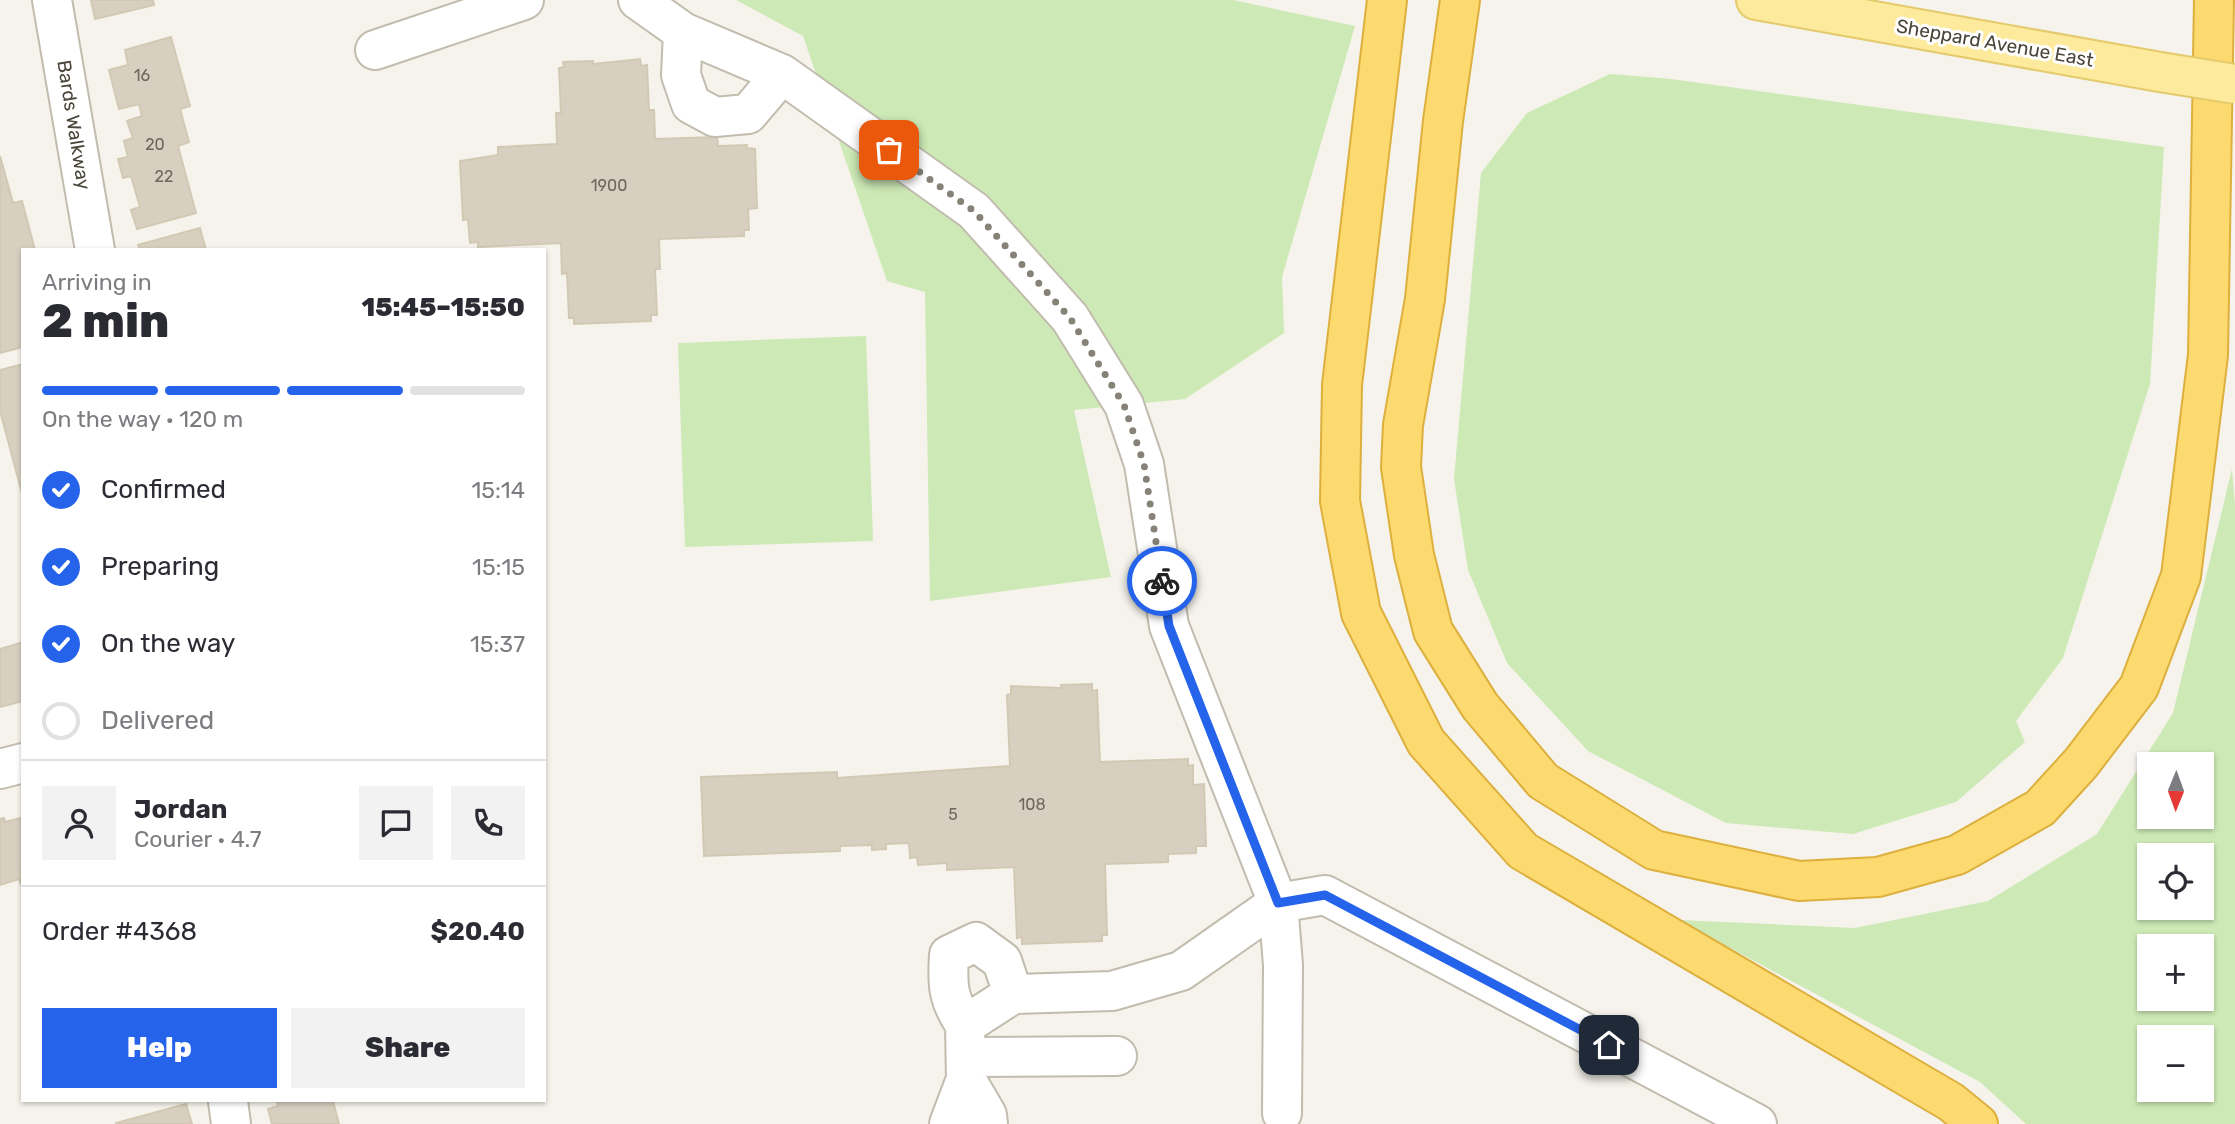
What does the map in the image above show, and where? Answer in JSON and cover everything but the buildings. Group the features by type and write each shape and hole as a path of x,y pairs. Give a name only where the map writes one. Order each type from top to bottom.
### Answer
{"highway":[{"path":"1387,0 1342,385 1340,501 1361,613 1426,741 1523,851 1951,1102 1978,1124"},
{"path":"1460,0 1443,121 1425,299 1403,425 1401,467 1414,555 1433,631 1480,706 1543,782 1654,850 1799,881 1878,877 1957,855 2040,808 2139,687 2181,576 2208,355 2214,0"},
{"path":"2228,0 2235,67"}],"main road":[{"name":"Sheppard Avenue East","path":"1756,0 2235,84"}],"street":[{"name":"Bards Walkway","path":"52,0 95,248"},
{"path":"375,50 524,0"},
{"path":"638,0 683,32 782,74 974,211 1070,318 1124,405 1144,464 1169,626 1278,903 1283,965 1282,1113"},
{"path":"683,32 681,75 691,104 715,117 748,114 782,74"},
{"path":"0,769 21,764"},
{"path":"1013,994 1112,991 1181,971 1278,903 1325,895 1757,1124"},
{"path":"988,1124 952,1005 949,954 976,942 1002,961 1013,994"},
{"path":"949,1124 966,1054 1013,994"},
{"path":"966,1054 1116,1056"},
{"path":"228,1102 231,1124"}],"green space":[{"path":"736,0 1233,0 1355,26 1282,277 1284,333 1185,399 1074,410 1111,577 930,601 925,292 887,281 803,36"},
{"path":"1610,74 1671,79 2164,147 2150,384 2063,658 2016,721 2025,742 1956,802 1853,834 1726,823 1588,751 1507,663 1468,570 1454,479 1481,173 1527,113"},
{"path":"866,336 873,541 685,547 678,343"},
{"path":"2232,469 2235,505 2235,1124 2026,1124 1980,1082 1678,920 1855,928 1988,901 2097,834 2137,770 2137,830 2214,830 2214,752 2149,752 2173,713"}],"way so far":[{"path":"889,150 974,211 1070,318 1124,405 1144,464 1162,581"}],"route":[{"path":"1162,581 1169,626 1278,903 1325,895 1609,1045"}]}
